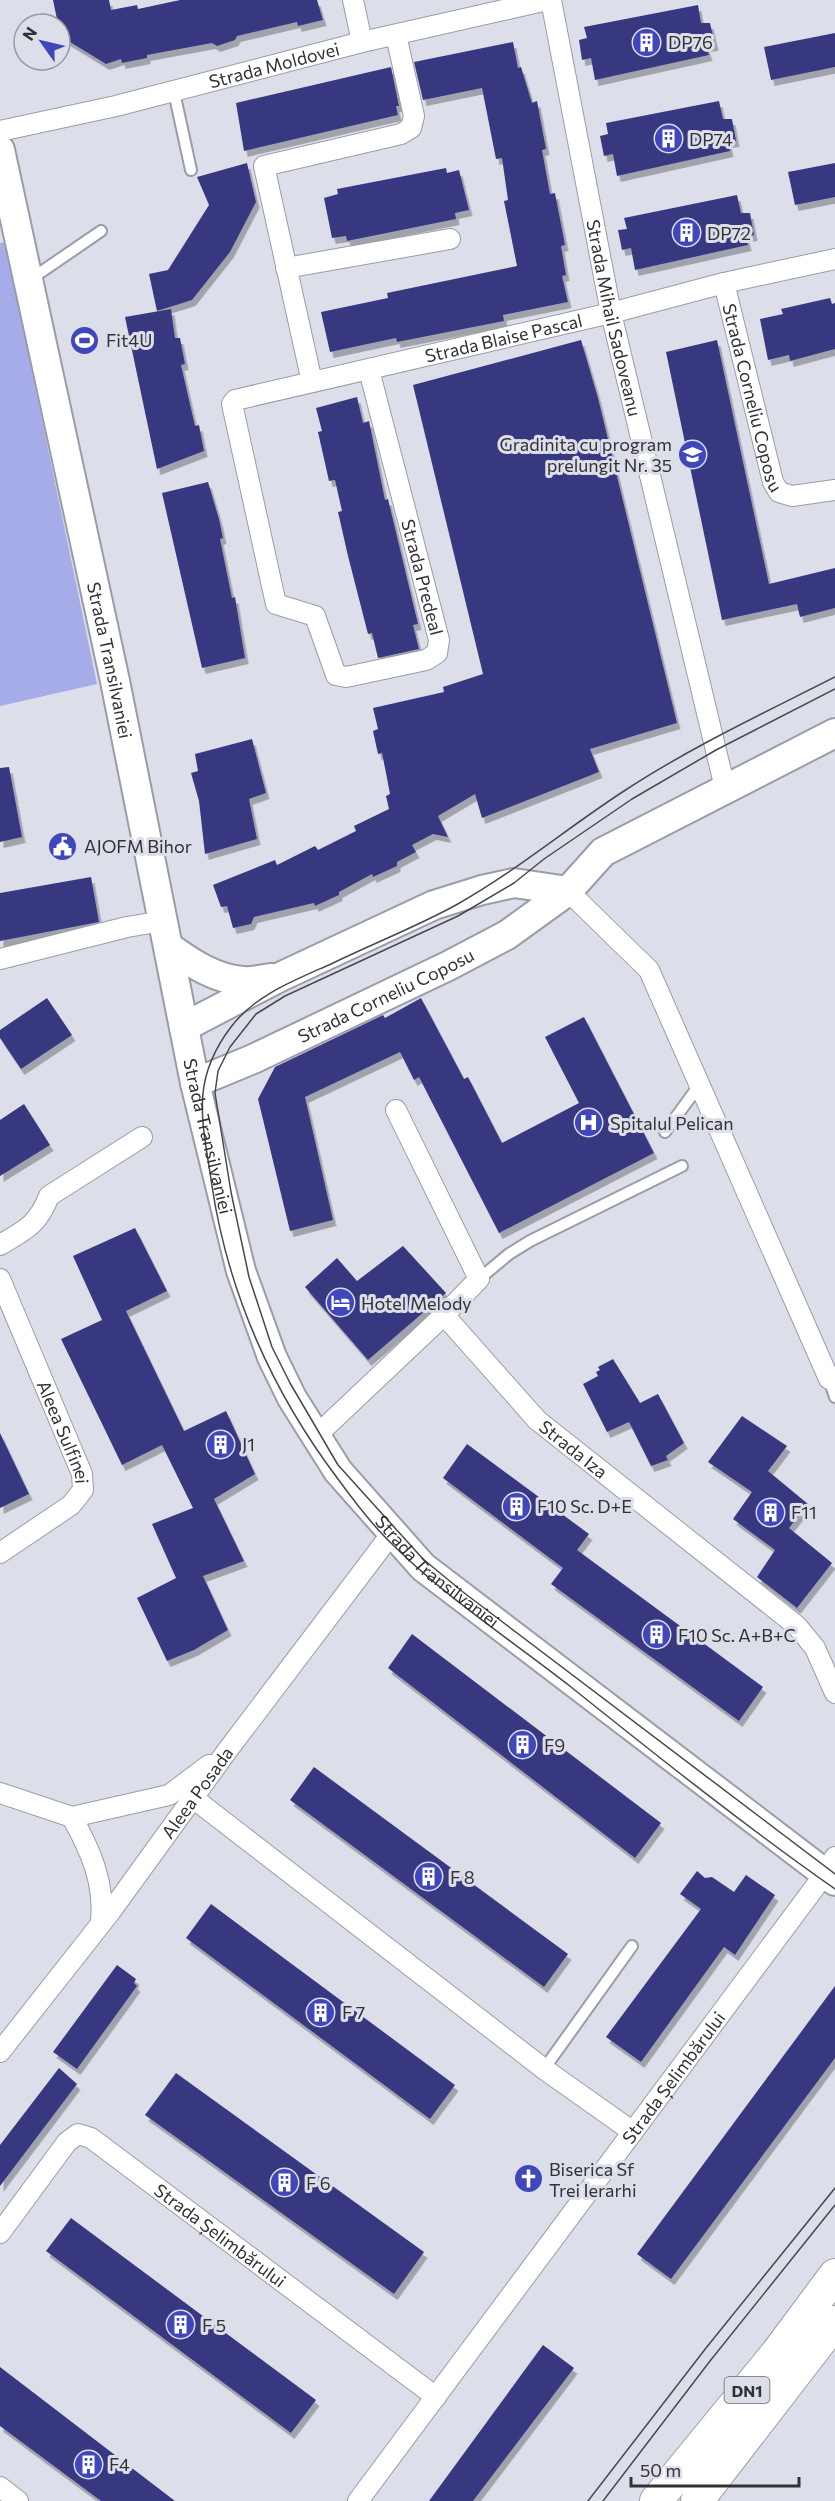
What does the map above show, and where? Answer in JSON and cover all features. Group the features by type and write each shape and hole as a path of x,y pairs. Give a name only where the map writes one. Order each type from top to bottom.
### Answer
{"main road":[{"name":"Strada Transilvaniei","path":"0,150 8,225 28,281 115,681 195,1083 241,1271 272,1357 292,1398 338,1471 423,1567 461,1598 832,1870"},
{"name":"Strada Corneliu Coposu","path":"195,1083 239,1066 448,966 507,935 568,891 603,852 835,733"},
{"path":"184,1027 280,977 417,912 454,898 514,883 568,891"},
{"path":"166,934 197,967 223,977 245,982 280,977"},
{"name":"DN1","path":"656,2501 777,2354 835,2275"},
{"name":"DN1","path":"697,2501 835,2322"},
{"name":"DN1","path":"783,2390 835,2338"}],"street":[{"path":"353,0 362,42"},
{"name":"Strada Moldovei","path":"0,131 174,92 362,42 549,0"},
{"name":"Strada Mihail Sadoveanu","path":"549,0 611,313 725,788"},
{"path":"312,382 264,166 402,134 411,128 414,116 396,35"},
{"path":"286,268 450,239"},
{"name":"Strada Blaise Pascal","path":"240,399 611,313 724,283 835,258"},
{"name":"Strada Corneliu Coposu","path":"724,283 773,482 778,492 792,496 835,490"},
{"name":"Strada Predeal","path":"240,399 232,404 276,604 315,616 336,675 346,677 426,660 437,653 439,640 369,370"},
{"path":"568,891 649,970 832,1388"},
{"path":"0,959 128,927 166,934"},
{"path":"316,1436 479,1279 396,1110"},
{"path":"0,1245 34,1225 44,1210 49,1196 142,1137"},
{"name":"Aleea Sulfinei","path":"0,1279 82,1474 83,1490 71,1505 0,1552"},
{"name":"Strada Iza","path":"444,1315 537,1420 797,1626 815,1648 835,1694"},
{"name":"Aleea Posada","path":"0,2052 111,1911 227,1751 392,1533"},
{"path":"0,1793 72,1817 169,1795 227,1751"},
{"path":"193,1798 544,2068 633,2132"},
{"path":"72,1817 91,1852 103,1905 101,1921"},
{"name":"Strada Șelimbărului","path":"358,2501 832,1870"},
{"name":"Strada Șelimbărului","path":"0,2233 67,2142 78,2134 91,2138 436,2397"},
{"path":"0,2487 18,2501"}],"lane":[{"path":"174,92 191,170"},
{"path":"28,281 101,231"},
{"path":"665,1132 700,1083"},
{"path":"479,1279 509,1254 530,1241 682,1166"},
{"path":"544,2068 632,1946"}],"shaded area":[{"path":"5,242 97,684 0,706 0,243"}],"building":[{"path":"53,0 109,0 111,10 137,5 138,9 180,0 317,0 323,20 298,26 297,22 237,36 235,40 217,46 212,43 147,55 147,58 122,63 121,59 106,64 72,43 72,12 56,12"},
{"name":"DP76","path":"698,5 701,23 710,23 715,45 706,46 709,55 595,80 591,58 582,60 579,40 587,38 584,27"},
{"path":"835,33 835,67 771,80 764,47"},
{"path":"513,42 518,68 521,67 532,103 537,101 546,149 542,150 550,194 555,193 565,245 561,246 566,275 562,276 568,302 503,315 504,321 397,342 396,338 330,352 321,312 388,298 387,293 517,266 504,201 508,200 502,158 496,159 482,88 423,100 414,62"},
{"path":"391,67 399,106 396,106 398,115 244,151 236,103"},
{"name":"DP74","path":"719,101 723,119 732,119 736,141 728,142 730,151 617,176 613,154 604,156 600,136 608,134 606,123"},
{"path":"247,163 256,202 230,252 192,300 157,311 149,274 168,270 209,205 197,177"},
{"path":"835,163 835,197 795,205 788,172"},
{"path":"446,168 447,173 459,170 469,210 455,213 456,219 347,241 346,236 332,238 324,198 338,194 337,189"},
{"name":"DP72","path":"737,195 741,213 750,213 754,235 746,236 748,245 635,270 631,248 622,250 618,230 627,229 624,218"},
{"path":"830,298 832,304 835,303 835,349 790,361 789,355 768,360 760,319 783,314 781,309"},
{"path":"171,309 175,338 180,338 185,364 181,365 195,426 199,425 204,451 157,469 125,317"},
{"path":"581,340 598,398 677,723 590,749 599,772 482,818 475,794 438,816 448,837 433,834 412,845 416,852 397,862 397,866 373,877 372,874 339,892 339,895 315,906 314,903 254,917 251,924 233,928 227,906 221,907 213,885 275,860 277,865 315,846 318,850 356,831 354,826 389,809 386,796 390,794 382,753 378,754 373,731 378,729 373,708 444,692 443,687 483,674 413,385"},
{"path":"717,340 769,584 835,568 835,608 800,617 797,604 722,620 666,352"},
{"path":"357,397 363,423 369,421 385,500 388,499 418,624 413,625 419,649 378,658 372,633 368,634 348,556 338,512 342,511 335,480 329,481 318,432 322,431 316,408"},
{"path":"208,482 223,538 220,539 232,598 235,597 245,658 202,668 162,493"},
{"path":"252,739 266,793 249,799 257,839 205,854 199,801 191,773 198,771 195,754"},
{"path":"9,767 22,837 0,842 0,768"},
{"path":"91,877 99,922 0,941 0,893"},
{"path":"47,998 72,1035 21,1069 0,1038 0,1030"},
{"path":"421,998 464,1079 468,1077 502,1143 579,1103 545,1037 584,1017 654,1153 499,1233 419,1077 414,1080 400,1052 305,1097 333,1220 290,1231 258,1099 275,1067 383,1015 385,1018"},
{"path":"24,1104 50,1145 0,1176 0,1120"},
{"name":"J1","path":"135,1228 167,1291 126,1311 184,1431 226,1411 255,1474 214,1499 244,1561 203,1576 228,1630 194,1650 167,1661 137,1598 176,1578 152,1524 193,1508 162,1445 122,1465 61,1339 102,1320 73,1256"},
{"path":"403,1246 446,1293 368,1360 305,1287 337,1258 357,1281"},
{"path":"613,1359 640,1403 658,1394 684,1443 666,1456 668,1460 651,1466 629,1422 607,1432 583,1384 598,1376 596,1372 600,1370 598,1367"},
{"name":"F11","path":"742,1416 787,1446 768,1471 808,1504 789,1528 832,1563 797,1608 757,1577 775,1550 733,1519 752,1492 708,1462"},
{"path":"0,1433 29,1494 0,1508"},
{"name":"F10 Sc. A+B+C","path":"467,1444 589,1534 577,1550 763,1687 739,1721 551,1584 563,1568 443,1478"},
{"name":"F9","path":"412,1634 661,1823 635,1858 388,1668"},
{"name":"F 8","path":"314,1767 568,1954 544,1987 290,1800"},
{"path":"697,1871 705,1878 712,1877 734,1892 746,1875 775,1895 735,1955 724,1947 641,2062 606,2037 701,1909 680,1894"},
{"name":"F 7","path":"211,1904 455,2085 430,2119 186,1938"},
{"path":"117,1965 136,1979 134,1983 137,1986 77,2069 53,2052"},
{"path":"835,1986 835,2058 671,2279 637,2254"},
{"path":"59,2068 77,2084 0,2186 0,2145"},
{"name":"F 6","path":"176,2073 424,2252 394,2294 145,2115"},
{"name":"F 5","path":"71,2218 316,2400 291,2433 46,2251"},
{"path":"543,2345 574,2368 473,2501 429,2501"},
{"name":"F4","path":"0,2367 175,2501 101,2501 0,2426"}],"tram line":[{"path":"835,677 728,731 649,775 456,905 264,997 241,1016 218,1047 209,1066 202,1104 205,1142 219,1226 242,1303 274,1377 293,1412 363,1512 384,1536 433,1582 734,1815 835,1889"},
{"path":"835,689 716,750 632,799 544,859 514,883 458,916 285,996 256,1014 230,1047 218,1071 215,1093 231,1192 249,1277 272,1347 290,1383 338,1465 423,1559 463,1592 835,1874"},
{"path":"588,2501 706,2348 835,2188"},
{"path":"603,2501 710,2361 835,2205"}],"place":[{"name":"DP76","path":"647,42"},
{"name":"DP74","path":"668,139"},
{"name":"DP72","path":"686,233"},
{"name":"Fit4U","path":"85,340"},
{"name":"Gradinita cu program prelungit Nr. 35","path":"693,454"},
{"name":"AJOFM Bihor","path":"63,846"},
{"name":"Spitalul Pelican","path":"589,1123"},
{"name":"Hotel Melody","path":"340,1303"},
{"name":"J1","path":"221,1444"},
{"name":"F10 Sc. D+E","path":"516,1506"},
{"name":"F11","path":"770,1512"},
{"name":"F10 Sc. A+B+C","path":"657,1635"},
{"name":"F9","path":"523,1745"},
{"name":"F 8","path":"429,1877"},
{"name":"F 7","path":"321,2012"},
{"name":"Biserica Sf Trei Ierarhi","path":"528,2179"},
{"name":"F 6","path":"285,2183"},
{"name":"F 5","path":"181,2325"},
{"name":"F4","path":"88,2464"}]}
